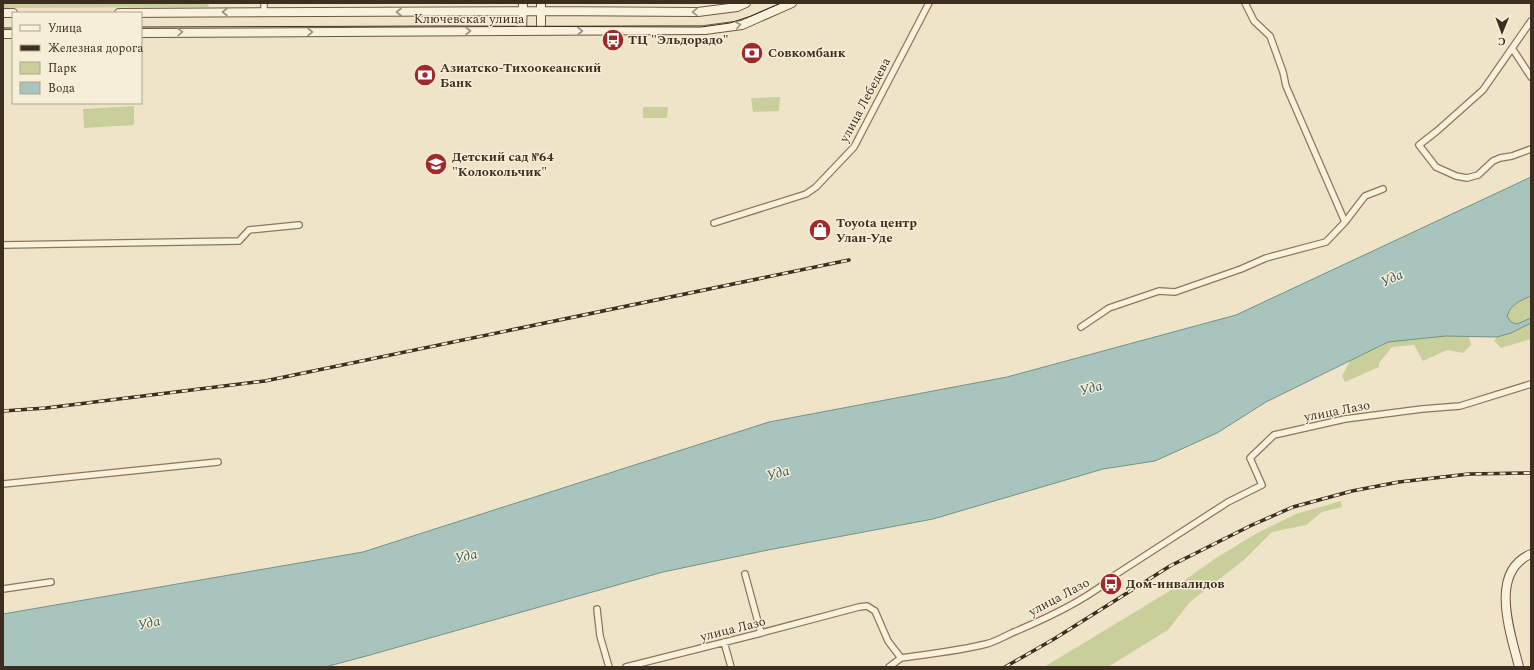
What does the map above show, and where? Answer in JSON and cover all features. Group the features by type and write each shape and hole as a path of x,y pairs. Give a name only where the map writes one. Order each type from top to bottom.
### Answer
{"main road":[{"name":"Ключевская улица","path":"142,13 522,7 698,12 737,7 746,3"},
{"name":"Ключевская улица","path":"142,33 705,30 742,25 792,3"},
{"path":"522,7 522,31"},
{"path":"541,7 541,31"},
{"path":"1519,667 1507,620 1505,603 1512,568 1521,558 1531,554"}],"street":[{"path":"264,3 264,12"},
{"name":"улица Лебедева","path":"714,223 806,194 816,187 854,148 929,3"},
{"path":"1245,3 1254,20 1270,36 1283,72 1286,86 1345,222"},
{"path":"1531,21 1483,90 1419,145 1436,167 1456,176 1467,178 1478,175 1493,161 1531,149"},
{"path":"1512,48 1531,77"},
{"path":"1081,327 1109,308 1123,303 1159,291 1175,292 1241,269 1266,258 1326,242 1345,222 1365,196 1383,189"},
{"path":"3,245 239,241 249,230 299,225"},
{"name":"улица Лазо","path":"626,667 867,606 875,611 888,641 901,658 987,644 1034,624 1092,592 1105,584 1114,575 1228,502 1262,484 1250,458 1274,435 1345,419 1422,409 1460,406 1531,384"},
{"path":"3,484 218,462"},
{"path":"745,574 761,633"},
{"path":"3,589 51,582"},
{"path":"596,609 600,636 609,667"},
{"path":"724,642 731,667"},
{"path":"889,667 901,658"}],"green space":[{"path":"3,3 208,3 209,7 3,8"},
{"path":"780,97 779,111 753,112 751,98"},
{"path":"134,106 134,125 84,128 83,109"},
{"path":"643,107 668,107 667,118 643,118"},
{"path":"1531,296 1531,318 1517,324 1511,322 1507,317 1513,306"},
{"path":"1531,323 1531,339 1501,348 1494,341 1497,337 1511,333"},
{"path":"1446,336 1469,336 1471,345 1463,353 1447,350 1423,361 1414,345 1392,347 1379,363 1379,367 1345,382 1342,376 1350,361 1388,342"},
{"path":"1341,501 1342,507 1322,512 1306,525 1272,532 1244,560 1190,602 1168,630 1108,667 1044,667 1168,592 1216,558 1257,533 1296,514"}],"water":[{"name":"Уда","path":"1531,177 1531,296 1513,306 1507,316 1511,322 1517,324 1531,318 1531,323 1511,333 1497,337 1446,336 1388,342 1266,402 1217,433 1155,461 1103,469 933,519 768,550 663,572 325,667 3,667 3,614 363,552 769,422 1007,377 1236,315"}],"tram line":[{"path":"142,27 701,27 730,23 781,3"},
{"path":"3,28 12,28"}],"railway":[{"path":"3,411 46,408 265,381 849,260"},
{"path":"1005,667 1054,639 1170,566 1252,525 1293,507 1352,491 1399,482 1469,474 1531,473"}],"place":[{"name":"ТЦ \"Эльдорадо\"","path":"613,40"},
{"name":"Совкомбанк","path":"752,53"},
{"name":"Азиатско-Тихоокеанский Банк","path":"425,75"},
{"name":"Детский сад №64 \"Колокольчик\"","path":"436,164"},
{"name":"Toyota центр Улан-Уде","path":"820,230"},
{"name":"Дом-инвалидов","path":"1111,584"}]}
